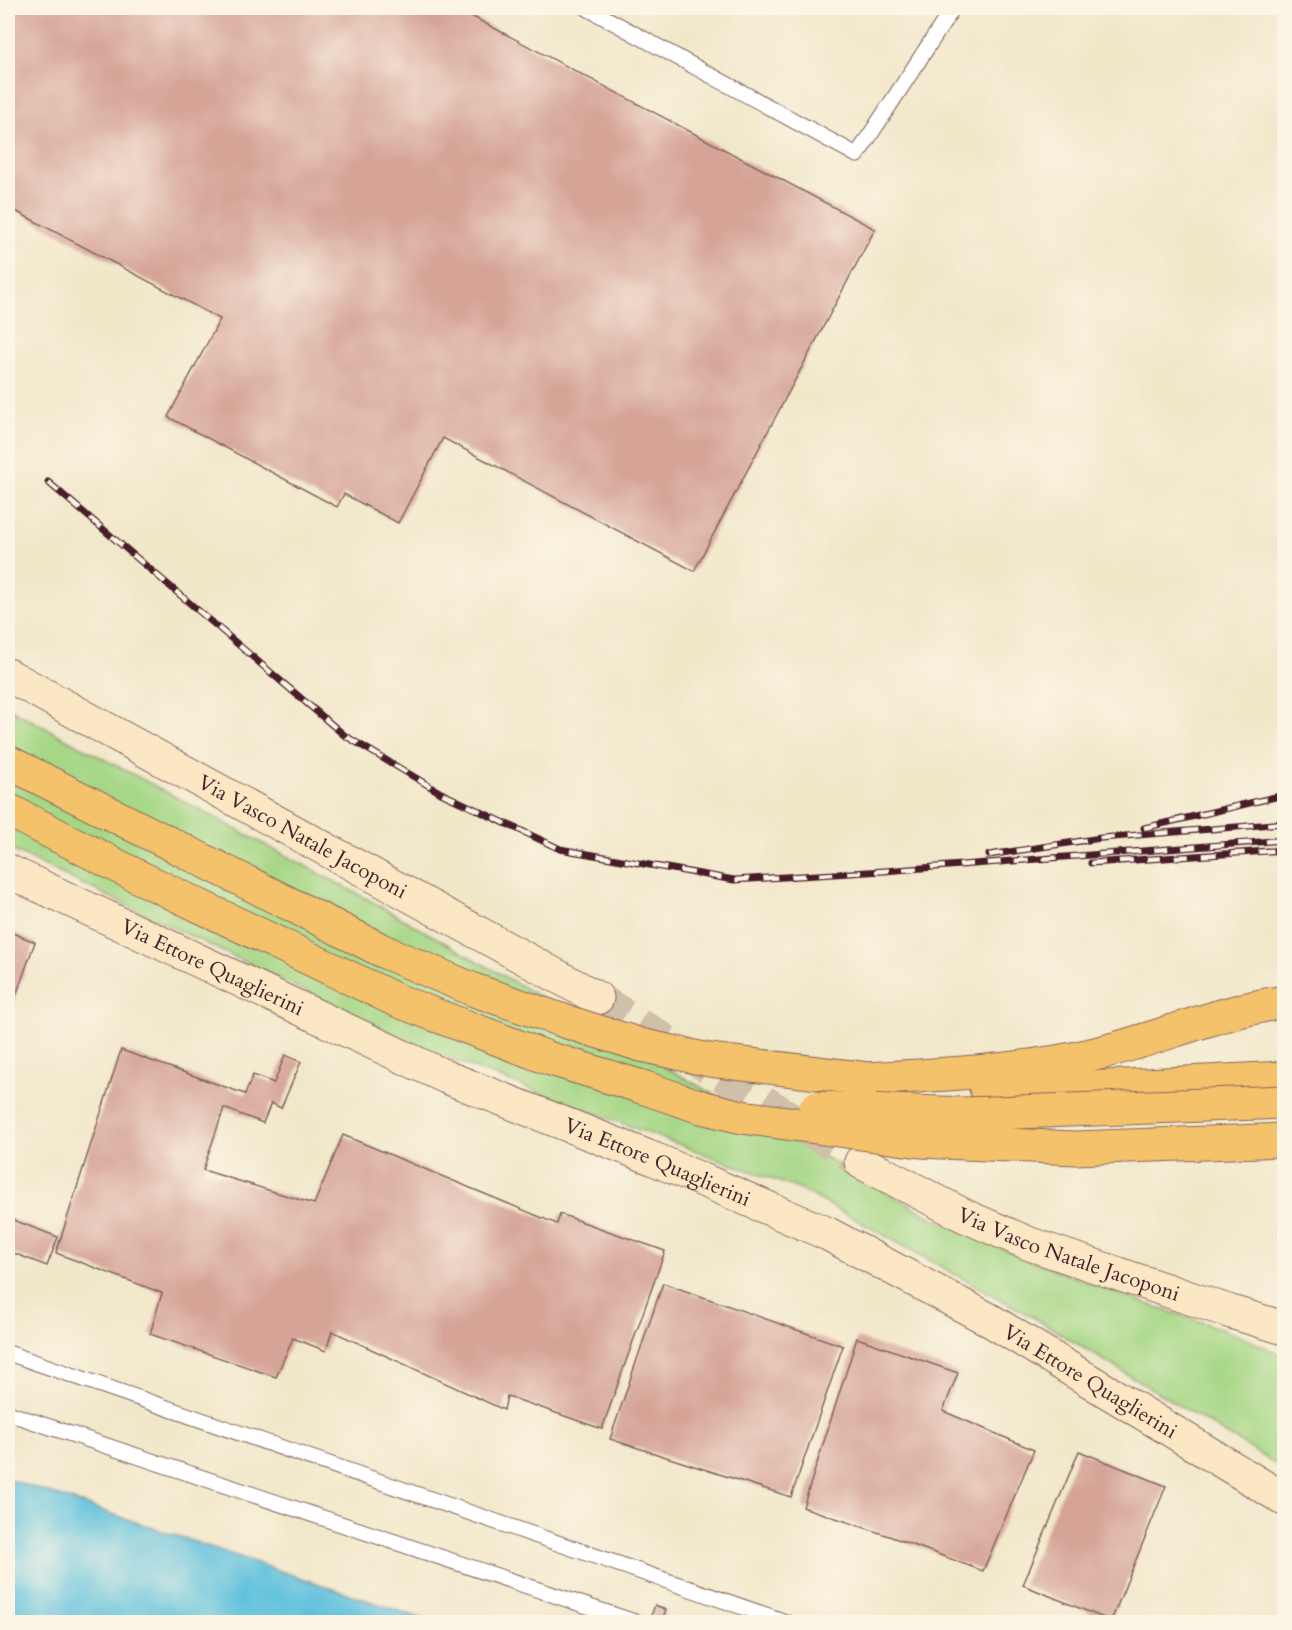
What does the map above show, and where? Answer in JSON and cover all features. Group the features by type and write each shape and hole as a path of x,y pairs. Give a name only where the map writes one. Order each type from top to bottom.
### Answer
{"highway":[{"path":"8,762 385,952 474,990 630,1041 698,1057 778,1070 970,1089 1045,1090 1284,1078"},
{"path":"8,810 135,875 396,1000 538,1054 702,1107 742,1117 920,1142 1075,1148 1284,1140"},
{"path":"868,1079 1002,1070 1052,1063 1097,1054 1220,1016 1284,1002"},
{"path":"642,1087 814,1108 965,1114 1284,1102"}],"main road":[{"name":"Via Vasco Natale Jacoponi","path":"8,675 597,999"},
{"name":"Via Ettore Quaglierini","path":"8,871 446,1077 654,1159 828,1234 988,1319 1284,1499"},
{"name":"Via Vasco Natale Jacoponi","path":"861,1162 965,1216 1030,1244 1284,1328"},
{"path":"1231,1312 1284,1345"}],"lane":[{"path":"586,8 857,155 953,8"},
{"path":"8,1353 786,1623"},
{"path":"8,1413 635,1623"}],"green space":[{"path":"8,708 369,900 929,1216 1035,1262 1233,1334 1284,1357 1284,1469 1031,1316 804,1191 436,1054 8,848"}],"water":[{"path":"8,1479 417,1617 432,1622 8,1622"}],"building":[{"path":"8,8 456,8 875,229 694,571 443,438 398,523 344,494 337,507 168,417 220,319 8,207"},
{"path":"8,931 35,942 8,1018"},
{"path":"121,1050 245,1094 253,1075 274,1083 285,1055 301,1062 281,1108 271,1103 263,1123 224,1108 203,1170 314,1204 343,1135 557,1224 560,1214 665,1251 602,1429 507,1396 504,1410 332,1331 326,1351 293,1338 276,1377 150,1334 162,1293 56,1253"},
{"path":"8,1218 58,1237 47,1266 8,1251"},
{"path":"663,1283 843,1346 791,1497 610,1439"},
{"path":"857,1338 958,1373 943,1411 1034,1450 983,1571 803,1507"},
{"path":"1079,1451 1166,1486 1111,1621 1023,1585"},
{"path":"655,1605 666,1610 662,1620 651,1616"}],"tunnel":[{"path":"597,998 861,1162"}],"railway":[{"path":"48,482 344,735 441,793 560,849 734,880 884,871 1284,840"},
{"path":"1144,828 1284,795"},
{"path":"989,855 1101,838 1284,823"},
{"path":"1091,863 1284,850"}]}
